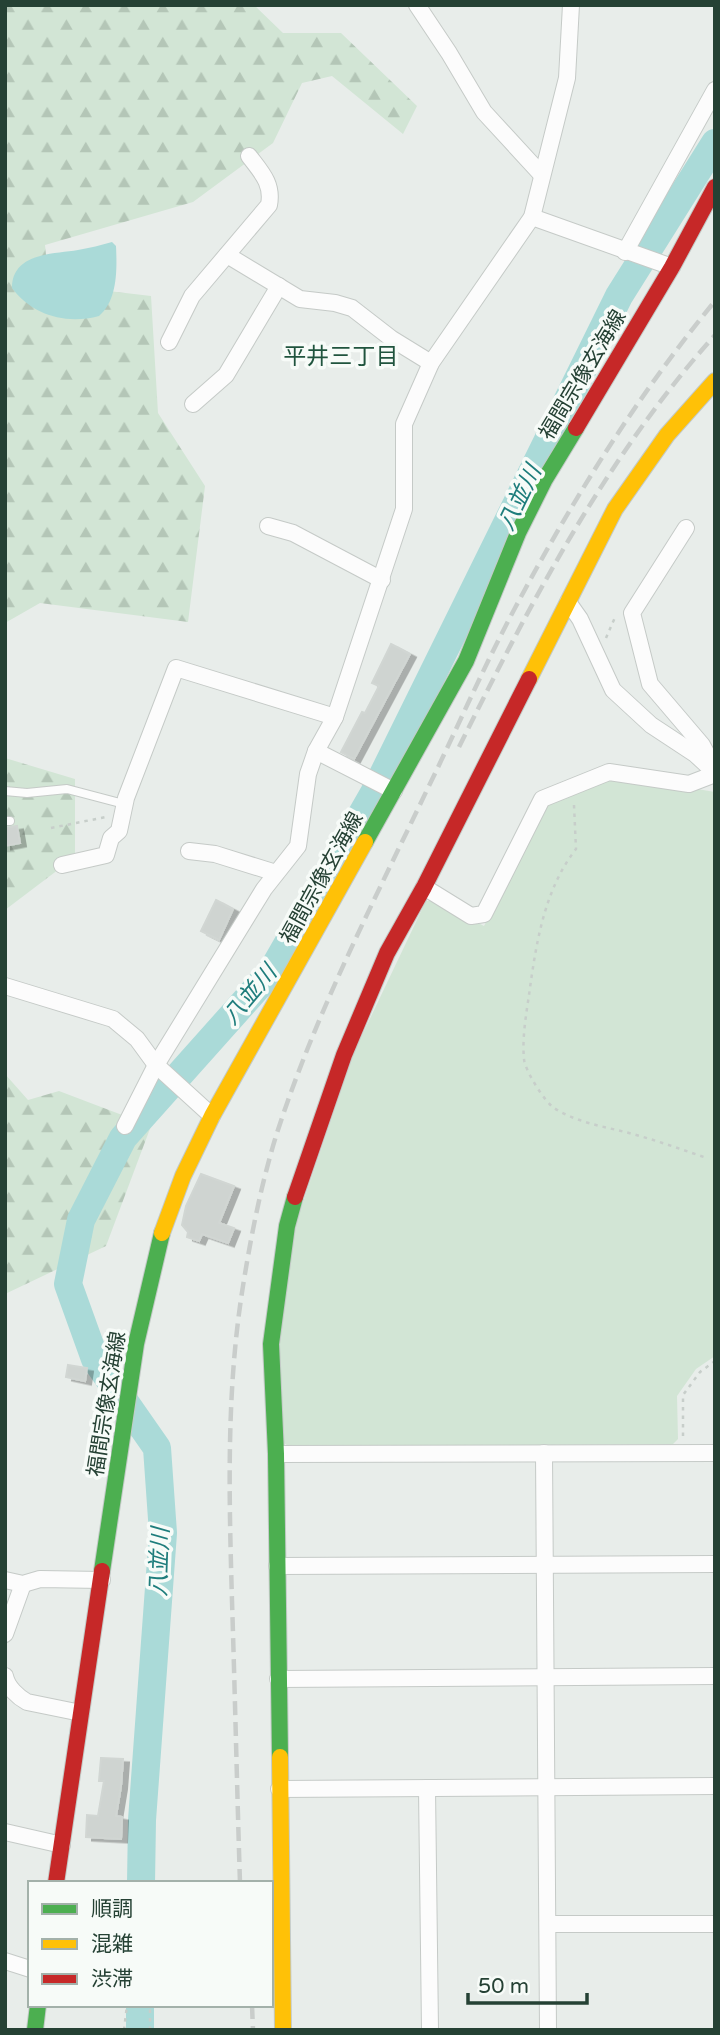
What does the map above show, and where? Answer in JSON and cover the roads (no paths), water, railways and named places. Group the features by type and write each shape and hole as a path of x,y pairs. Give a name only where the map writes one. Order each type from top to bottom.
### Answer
{"main road":[{"name":"福間宗像玄海線","path":"56,1881 136,1345 167,1214 183,1173 212,1116 389,788 466,661 517,533 545,479 665,265 715,187"},
{"path":"283,2030 276,1454 271,1344 287,1226 297,1189 344,1055 387,953 424,887 615,509 667,435 715,381"},
{"path":"34,2030 38,2007"}],"street":[{"path":"417,5 484,112 541,174"},
{"path":"125,1126 156,1065 264,889 298,846 308,774 316,751 335,717 404,509 404,424 431,363 532,217 567,78 571,5"},
{"path":"628,253 715,90"},
{"path":"169,342 192,296 269,205 271,192 263,173 249,156"},
{"path":"532,217 665,265"},
{"path":"227,255 300,299 352,307 392,339 431,363"},
{"path":"193,404 226,375 279,286"},
{"path":"268,526 293,533 382,580"},
{"path":"685,528 632,613 650,684 702,745 715,772"},
{"path":"568,602 580,619 613,690 651,725 695,754 715,772"},
{"path":"62,865 106,855 111,838 119,831 124,809 176,668 335,717"},
{"path":"316,751 389,788"},
{"path":"424,887 471,916 484,914 542,799 609,772 689,784 715,772"},
{"path":"189,851 215,854 276,873"},
{"path":"5,986 113,1019 137,1038 156,1065 212,1116"},
{"path":"544,1453 548,2030"},
{"path":"276,1454 715,1453"},
{"path":"277,1566 715,1564"},
{"path":"5,1580 23,1584 40,1578 102,1580"},
{"path":"5,1634 23,1584"},
{"path":"5,1676 19,1698 27,1702 81,1713"},
{"path":"278,1679 715,1676"},
{"path":"279,1789 715,1786"},
{"path":"428,1788 430,2030"},
{"path":"5,1832 62,1845"},
{"path":"549,1924 715,1924"},
{"path":"5,1961 28,1968"}],"lane":[{"path":"5,791 27,793 67,789 124,809"}],"water":[{"path":"112,242 116,246 115,283 110,301 99,316 74,319 51,316 29,305 12,288 19,268 36,257"}],"waterway":[{"name":"八並川","path":"141,1881 142,1820 163,1533 157,1448 95,1359 68,1284 81,1220 123,1138 272,971 374,793 619,296 715,143"},
{"name":"八並川","path":"140,2007 140,2030"}],"railway":[{"path":"240,1881 230,1522 231,1404 246,1267 261,1192 276,1136 308,1048 345,962 515,608 608,449 659,374 715,301"},
{"path":"459,747 573,532 639,430 715,335"},
{"path":"252,2007 253,2030"}],"district":[{"name":"平井三丁目","path":"341,357"}]}
